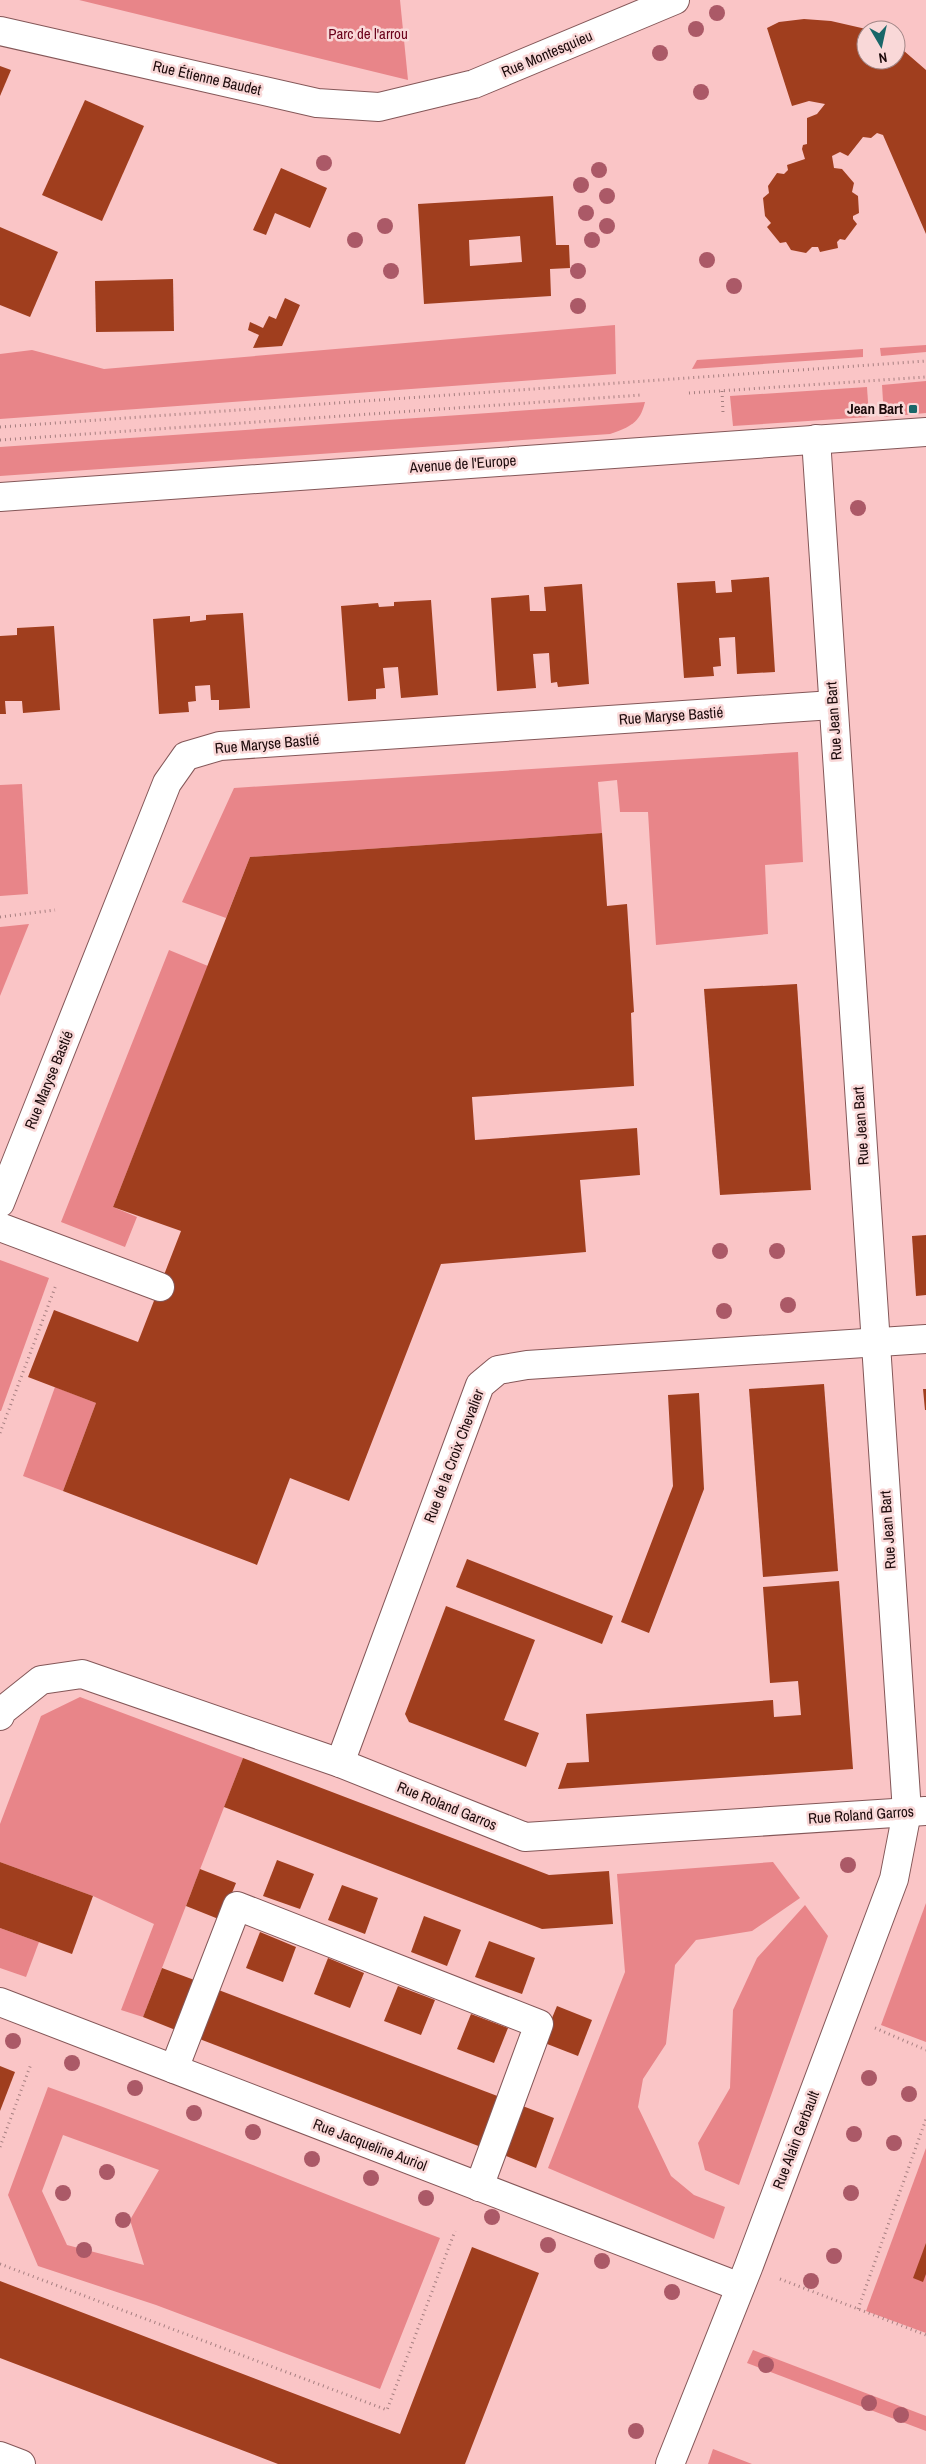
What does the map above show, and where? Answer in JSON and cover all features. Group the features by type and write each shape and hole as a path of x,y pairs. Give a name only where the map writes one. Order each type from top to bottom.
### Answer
{"street":[{"name":"Rue Montesquieu","path":"416,100 474,84 675,0"},
{"name":"Rue Étienne Baudet","path":"0,30 317,103 379,107 416,100"},
{"name":"Avenue de l'Europe","path":"0,497 926,432"},
{"name":"Rue Jean Bart","path":"816,440 875,1342 917,1811"},
{"name":"Rue Maryse Bastié","path":"0,1203 166,783 186,756 220,746 834,705"},
{"path":"0,1227 160,1287"},
{"name":"Rue de la Croix Chevalier","path":"340,1763 480,1386 498,1370 527,1365 926,1340"},
{"name":"Rue Roland Garros","path":"0,1716 2,1711 41,1680 82,1674 340,1763 525,1837 917,1811"},
{"name":"Rue Alain Gerbault","path":"670,2464 740,2287 894,1880 917,1811"},
{"path":"174,2069 237,1906 539,2024 479,2186"},
{"name":"Rue Jacqueline Auriol","path":"0,2002 740,2287"},
{"path":"0,2456 21,2464"}],"path":[{"path":"0,427 926,361"},
{"path":"689,393 926,378"},
{"path":"722,391 723,421"},
{"path":"0,440 641,395"},
{"path":"0,917 55,910"},
{"path":"0,1433 59,1277"},
{"path":"869,2026 926,2050"},
{"path":"0,2147 31,2064"},
{"path":"858,2309 926,2119"},
{"path":"0,2264 387,2410 455,2230"},
{"path":"772,2276 926,2335"}],"green space":[{"name":"Parc de l'arrou","path":"79,0 400,0 408,80"},
{"path":"615,325 616,374 0,419 0,354 32,350 104,369"},
{"path":"926,345 926,352 881,356 880,348"},
{"path":"863,349 863,357 692,369 697,360"},
{"path":"926,381 926,413 884,417 882,385"},
{"path":"867,387 869,417 733,426 730,396"},
{"path":"645,402 637,420 623,429 610,434 0,476 0,447"},
{"path":"798,752 803,862 765,865 768,934 656,945 648,812 620,812 617,780 598,782 602,833 250,857 226,918 182,902 234,788"},
{"path":"22,784 28,894 0,896 0,785"},
{"path":"29,924 0,996 0,927"},
{"path":"169,950 208,966 113,1207 137,1217 125,1247 61,1222"},
{"path":"0,1260 49,1278 1,1411 0,1411"},
{"path":"55,1387 96,1403 63,1491 23,1476"},
{"path":"80,1697 243,1758 143,2017 121,2010 154,1924 93,1896 0,1862 0,1824 41,1716"},
{"path":"773,1862 800,1898 752,1931 696,1940 675,1965 666,2044 643,2079 638,2107 671,2176 694,2195 725,2207 714,2239 548,2168 625,1972 617,1874"},
{"path":"926,1903 926,2042 881,2025"},
{"path":"805,1905 828,1936 739,2185 705,2170 698,2143 730,2088 733,2010 757,1958"},
{"path":"0,1928 39,1942 26,1977 0,1968"},
{"path":"48,2087 440,2238 380,2389 156,2305 38,2266 8,2195","holes":["63,2135 159,2170 130,2220 144,2265 67,2245 42,2191"]},
{"path":"926,2148 926,2333 866,2311"},
{"path":"753,2350 926,2416 926,2431 747,2363"},
{"path":"713,2449 752,2464 708,2464"}],"building":[{"path":"804,19 831,21 856,27 856,70 906,70 906,53 926,70 926,234 883,135 877,133 871,138 863,137 848,156 840,152 832,156 834,168 842,169 854,183 852,192 858,196 859,213 853,216 857,224 845,240 840,239 837,242 838,248 820,252 818,247 812,247 806,253 791,250 786,242 780,243 767,227 771,223 765,216 763,198 769,193 768,186 777,173 784,174 788,170 787,165 805,159 802,149 803,145 807,144 807,118 817,114 825,104 809,101 792,106 767,28 779,22"},
{"path":"0,66 11,70 0,96"},
{"path":"85,100 144,126 102,221 42,195"},
{"path":"281,168 327,188 310,228 275,213 266,235 253,230"},
{"path":"553,196 556,245 569,245 570,268 550,269 551,296 424,304 418,204","holes":["520,236 522,262 470,266 469,240"]},
{"path":"0,227 58,252 30,317 0,305"},
{"path":"173,279 174,331 96,332 95,281"},
{"path":"285,298 300,305 282,346 253,348 259,335 248,330 250,322 263,328 269,316 276,319"},
{"path":"769,577 775,672 737,674 735,637 719,638 721,666 713,667 714,676 684,678 677,583 715,581 716,593 732,592 731,580"},
{"path":"582,584 589,684 558,687 557,682 551,683 549,653 533,654 536,688 497,691 491,598 529,595 530,611 546,611 544,587"},
{"path":"431,600 438,695 401,698 398,667 383,668 385,688 376,689 376,699 348,701 341,606 378,603 379,607 394,606 394,602"},
{"path":"243,613 250,708 219,710 219,700 211,700 210,685 195,686 196,701 188,702 189,712 159,714 153,619 190,616 190,622 206,620 206,615"},
{"path":"54,626 60,710 23,713 22,701 5,701 6,714 0,714 0,636 17,635 17,628"},
{"path":"602,833 607,906 627,904 634,1012 631,1013 634,1086 472,1097 475,1140 637,1128 640,1175 580,1180 586,1252 441,1264 349,1501 290,1478 257,1565 63,1491 96,1403 28,1377 54,1310 138,1342 181,1231 113,1207 250,857"},
{"path":"797,984 811,1190 720,1195 704,989"},
{"path":"926,1235 926,1295 916,1296 912,1236"},
{"path":"824,1384 838,1571 763,1577 749,1389"},
{"path":"923,1389 926,1389 926,1410 925,1410"},
{"path":"699,1393 704,1489 649,1633 621,1622 673,1486 668,1395"},
{"path":"467,1559 613,1616 602,1644 456,1587"},
{"path":"839,1581 853,1769 558,1789 567,1763 589,1762 586,1714 773,1700 774,1717 801,1715 798,1681 770,1683 763,1587"},
{"path":"446,1606 535,1640 504,1720 539,1733 526,1767 409,1722 405,1714"},
{"path":"243,1758 549,1875 609,1871 613,1924 542,1929 224,1807"},
{"path":"277,1860 314,1874 300,1909 263,1896"},
{"path":"0,1862 93,1896 72,1954 0,1928"},
{"path":"200,1869 236,1883 221,1920 186,1906"},
{"path":"342,1885 378,1898 365,1934 328,1920"},
{"path":"424,1916 461,1930 447,1966 411,1952"},
{"path":"260,1932 296,1947 283,1982 246,1968"},
{"path":"489,1941 535,1958 522,1994 475,1977"},
{"path":"328,1958 364,1973 350,2008 314,1994"},
{"path":"162,1968 197,1981 178,2031 143,2017"},
{"path":"398,1986 435,2000 421,2035 384,2021"},
{"path":"216,1989 500,2097 481,2147 197,2038"},
{"path":"557,2006 592,2020 578,2056 542,2042"},
{"path":"471,2014 508,2028 494,2063 457,2049"},
{"path":"0,2066 15,2072 0,2111"},
{"path":"520,2105 554,2118 536,2168 501,2154"},
{"path":"926,2243 926,2274 923,2282 913,2278"},
{"path":"472,2247 539,2273 465,2464 278,2464 0,2358 0,2281 400,2434"}],"place":[{"name":"Jean Bart","path":"913,409"}]}
